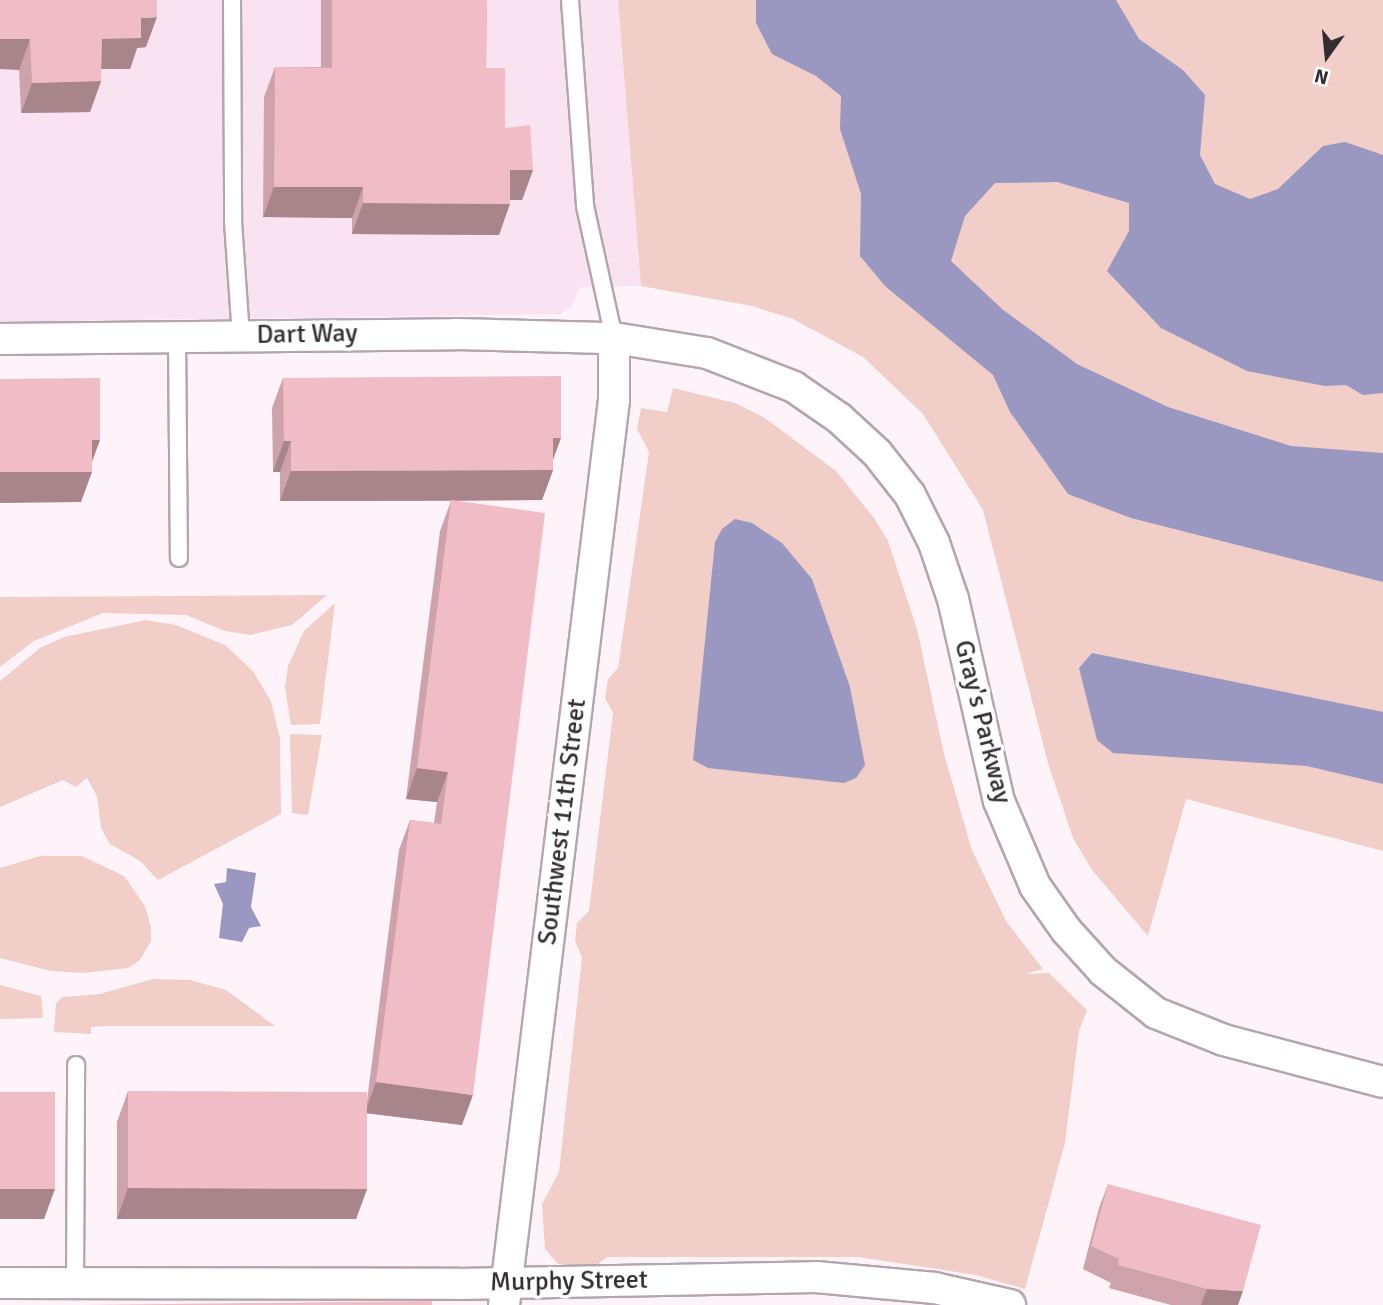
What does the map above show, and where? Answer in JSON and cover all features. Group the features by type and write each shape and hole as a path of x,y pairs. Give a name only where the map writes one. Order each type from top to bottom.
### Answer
{"street":[{"name":"Dart Way","path":"0,339 241,336 614,338"},
{"name":"Gray's Parkway","path":"614,338 707,353 794,387 839,418 877,453 910,495 934,543 953,599 999,801 1018,849 1035,886 1066,930 1103,971 1156,1013 1191,1028 1383,1082"},
{"name":"Southwest 11th Street","path":"506,1294 614,400 614,338"},
{"name":"Murphy Street","path":"0,1283 506,1294 816,1277 934,1287 1010,1305"}],"lane":[{"path":"232,0 233,222 241,336"},
{"path":"570,0 585,206 614,338"},
{"path":"177,337 178,558"},
{"path":"75,1283 76,1065"}],"shaded area":[{"path":"0,0 618,0 641,286 581,287 571,307 561,314 0,322"},
{"path":"618,0 1383,0 1383,851 1186,799 1148,936 1092,870 1073,838 1048,763 983,510 923,414 863,357 793,319 752,306 641,286"},
{"path":"756,0 1116,0 1139,39 1183,70 1205,95 1200,155 1215,184 1250,199 1278,189 1323,146 1345,142 1383,155 1383,393 1363,395 1346,385 1325,386 1247,371 1161,328 1107,271 1129,231 1129,203 1057,182 995,183 965,216 951,261 1002,309 1077,364 1168,407 1291,446 1383,453 1383,582 1131,518 1068,494 1010,412 993,375 885,286 860,256 861,194 840,129 841,96 816,76 772,54 756,23"},
{"path":"673,388 735,403 765,418 836,471 874,518 888,541 917,629 944,754 972,850 1006,921 1043,969 1025,974 1049,973 1087,1010 1079,1031 1065,1143 1025,1289 976,1275 858,1257 607,1257 592,1269 558,1264 545,1249 542,1204 559,1172 582,957 575,941 577,923 589,911 613,713 605,698 608,679 618,668 649,452 637,429 641,408 667,412"},
{"path":"735,519 752,523 782,543 812,579 850,687 865,765 856,778 844,783 708,768 693,760 715,542 722,529"},
{"path":"327,595 292,625 250,635 225,631 186,615 103,613 34,641 0,667 0,597"},
{"path":"335,603 320,724 291,725 285,688 288,666 304,631"},
{"path":"146,620 176,625 225,645 253,671 271,701 280,739 281,814 158,880 140,861 110,844 101,828 97,796 87,778 76,787 63,780 0,807 0,681 40,648 64,637"},
{"path":"1092,653 1383,712 1383,784 1307,766 1113,753 1097,740 1079,668"},
{"path":"290,734 322,735 308,815 292,813"},
{"path":"40,856 82,856 124,876 145,906 151,927 151,941 140,960 128,968 83,973 51,971 0,958 0,868"},
{"path":"227,868 256,873 251,907 261,926 249,928 242,942 219,938 223,904 214,884 226,882"},
{"path":"153,979 190,980 226,990 275,1026 106,1026 91,1027 91,1034 54,1032 56,1003 62,997 100,994"},
{"path":"0,985 41,996 43,1018 0,1019"}],"building":[{"path":"0,0 157,0 157,17 141,18 141,38 102,39 101,81 32,83 30,39 0,39"},
{"path":"332,0 487,0 486,68 505,68 505,128 530,125 533,170 510,170 510,204 363,203 363,187 274,187 275,67 332,68"},
{"path":"561,376 561,438 553,438 553,470 291,471 291,441 284,441 283,378"},
{"path":"100,378 100,440 92,440 92,472 0,472 0,379"},
{"path":"451,500 545,513 473,1095 376,1082 410,820 441,824 448,772 417,768"},
{"path":"128,1091 367,1092 367,1189 128,1188"},
{"path":"0,1092 55,1092 55,1189 0,1189"},
{"path":"1108,1184 1261,1225 1243,1291 1207,1289 1118,1265 1119,1259 1091,1246"},
{"path":"432,1301 432,1305 81,1305"}]}
